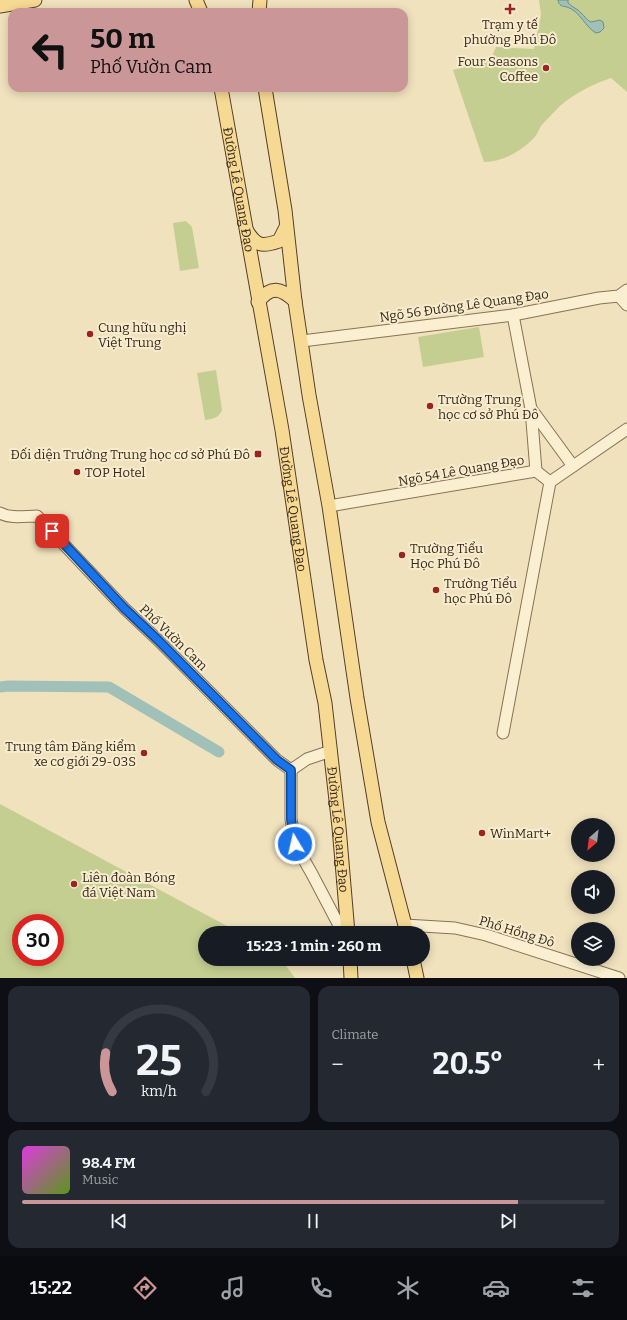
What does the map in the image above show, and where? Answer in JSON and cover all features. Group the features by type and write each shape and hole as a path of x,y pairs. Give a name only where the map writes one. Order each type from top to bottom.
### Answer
{"main road":[{"path":"0,6 35,0"},
{"name":"Đường Lê Quang Đạo","path":"222,92 231,152 247,231 258,302 282,430 316,660 325,703 340,827 347,926"},
{"path":"266,92 309,395 329,506 357,698 378,822 405,926"},
{"path":"247,231 252,239 258,244 269,244 279,241 286,227"},
{"path":"258,302 268,291 279,289 288,294 295,301"},
{"path":"350,966 351,978"},
{"path":"415,966 418,978"}],"street":[{"path":"623,293 627,305"},
{"name":"Ngõ 56 Đường Lê Quang Đạo","path":"302,341 513,315 623,293"},
{"path":"513,315 531,409 536,471"},
{"path":"531,409 573,466"},
{"path":"503,733 550,482 627,429"},
{"name":"Ngõ 54 Lê Quang Đạo","path":"329,506 536,471 550,482"},
{"name":"Phố Vườn Cam","path":"0,512 6,516 37,516 124,608 158,640 277,760 291,770"},
{"path":"331,751 308,759 291,770 290,814 295,844 339,926"},
{"name":"Phố Hồng Đô","path":"430,929 455,928 486,934 619,978"}],"green space":[{"path":"539,0 627,0 627,92 611,78 591,86 560,106 541,126 528,144 517,152 491,162 484,162 453,70 485,62 492,57 496,47 534,49 541,15"},
{"path":"186,221 192,227 199,268 180,271 173,223"},
{"path":"479,327 484,357 423,367 418,337"},
{"path":"216,370 222,410 221,413 213,419 205,420 197,373"},
{"name":"Liên đoàn Bóng đá Việt Nam","path":"0,804 227,926 198,926 198,966 286,966 295,978 0,978"}],"water":[{"path":"558,0 568,0 568,3 589,21 600,20 603,22 604,28 600,32 596,33 579,15 572,9 561,5"}],"waterway":[{"path":"0,687 109,687 219,752"}],"place":[{"name":"Trạm y tế phường Phú Đô","path":"510,9"},
{"name":"Four Seasons Coffee","path":"546,68"},
{"name":"Cung hữu nghị Việt Trung","path":"90,334"},
{"name":"Trường Trung học cơ sở Phú Đô","path":"430,406"},
{"name":"Đối diện Trường Trung học cơ sở Phú Đô","path":"258,454"},
{"name":"TOP Hotel","path":"77,472"},
{"name":"Trường Tiểu Học Phú Đô","path":"402,555"},
{"name":"Trường Tiểu học Phú Đô","path":"436,590"},
{"name":"Trung tâm Đăng kiểm xe cơ giới 29-03S","path":"144,753"},
{"name":"WinMart+","path":"482,833"},
{"name":"Liên đoàn Bóng đá Việt Nam","path":"74,884"}],"route":[{"path":"52,531 124,608 158,640 277,760 291,770 290,809 295,844"}]}
